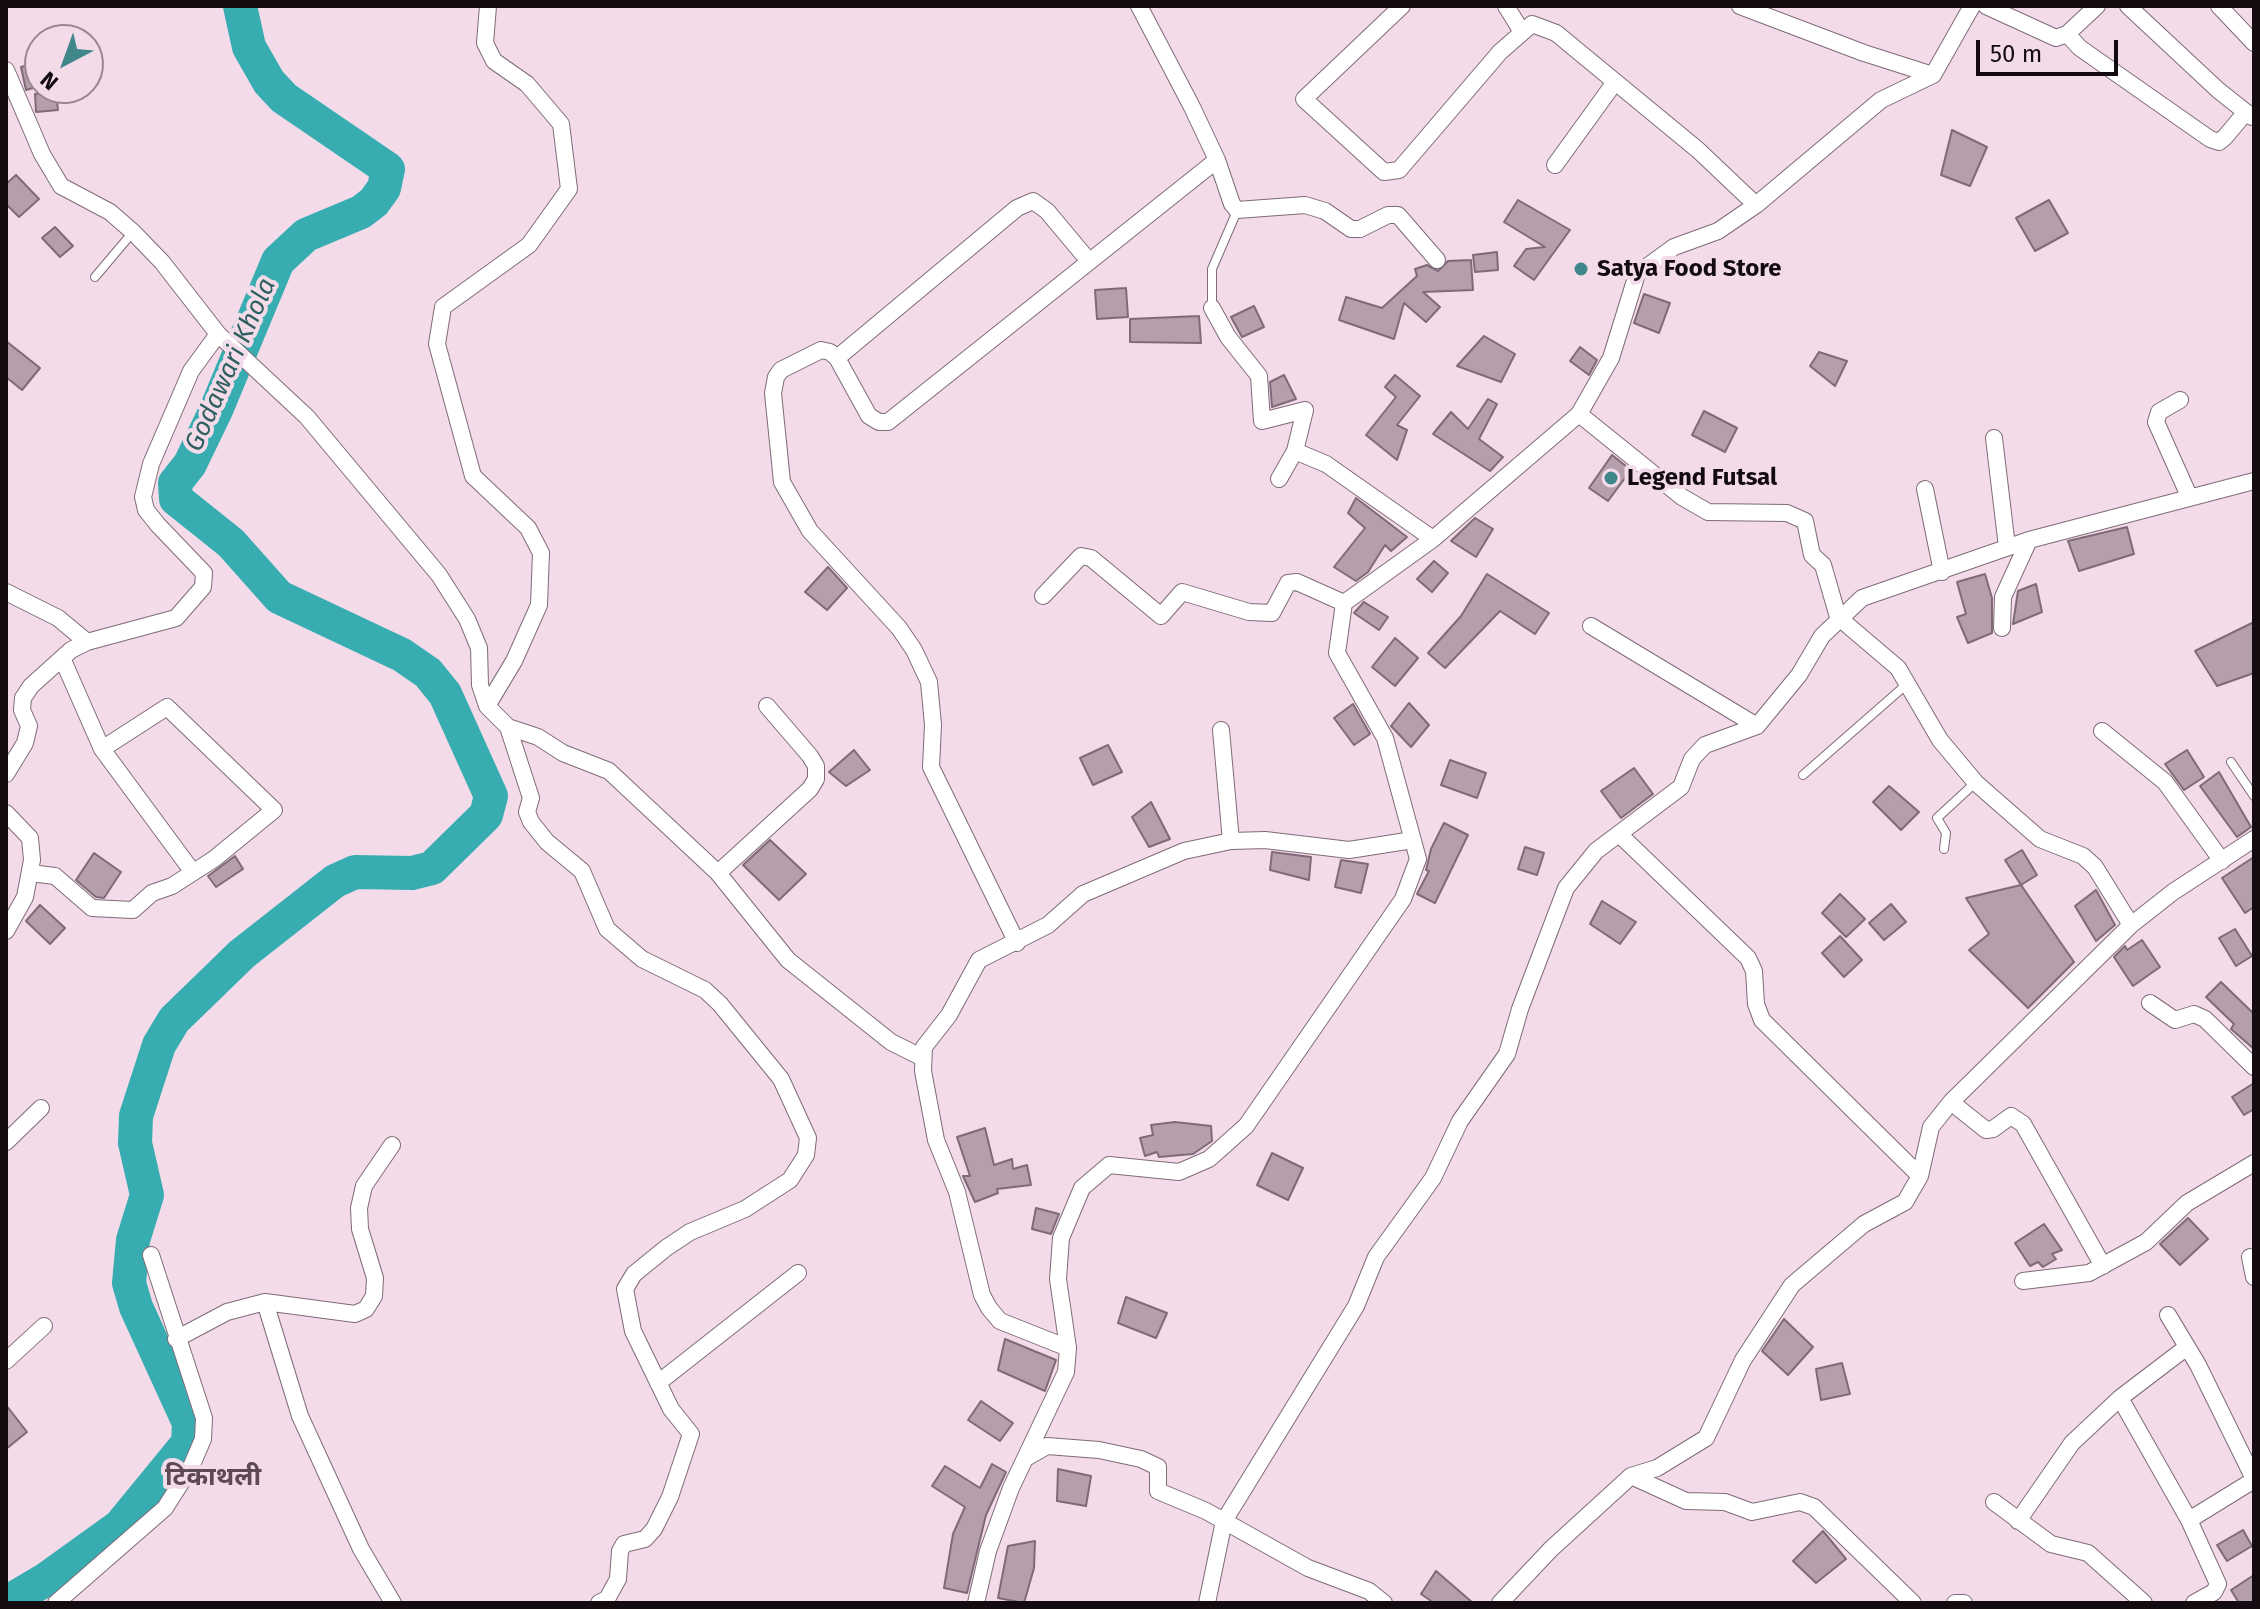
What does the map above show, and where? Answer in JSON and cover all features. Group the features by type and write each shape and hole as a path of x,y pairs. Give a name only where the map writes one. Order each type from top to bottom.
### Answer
{"street":[{"path":"487,706 514,661 539,605 541,553 528,528 506,511 473,476 437,344 443,307 529,245 569,189 561,124 527,84 494,61 485,43 488,6"},
{"path":"1139,6 1217,160 1232,204 1237,210 1305,205 1325,211 1351,229 1360,229 1388,215 1398,215 1437,260"},
{"path":"1402,6 1304,99 1384,172 1399,170 1500,52 1532,24 1542,25 1615,82 1698,150 1756,205"},
{"path":"1506,6 1522,32"},
{"path":"1740,6 1864,53 1933,75"},
{"path":"976,1603 988,1551 1066,1372 1068,1348 1058,1279 1061,1238 1082,1188 1109,1165 1179,1172 1209,1159 1246,1126 1403,899 1418,859 1385,738 1337,653 1344,603 1433,539 1579,414 1611,358 1637,274 1674,247 1718,231 1756,205 1881,100 1933,75 1972,6"},
{"path":"1986,6 2056,38 2067,34 2097,6"},
{"path":"2067,34 2080,48 2210,139 2219,142 2250,115 2128,6"},
{"path":"2219,6 2254,43"},
{"path":"6,70 42,154 61,186 110,212 133,232 162,262 219,335 307,417 439,575 467,619 479,648 480,685 487,706 508,727 538,737 563,753 609,771 718,873 788,960 891,1042 923,1058"},
{"path":"1555,165 1615,82"},
{"path":"1017,943 931,767 933,725 929,682 914,650 899,628 810,531 782,482 773,393 776,377 781,370 821,350 837,358 869,416 879,422 888,422 1217,160"},
{"path":"837,358 1017,208 1033,201 1047,211 1088,260"},
{"path":"1212,308 1228,337 1259,376 1262,421 1305,410 1295,451 1279,479"},
{"path":"6,703 23,698 62,658 87,642 176,618 203,587 204,573 158,525 146,510 143,497 151,464 191,371 219,335"},
{"path":"2180,400 2159,412 2156,422 2189,496"},
{"path":"1579,414 1682,497 1708,512 1754,515 1787,513 1805,521 1812,555 1823,565 1838,617 1898,668 1940,740 1976,783 2040,839 2083,856 2095,867 2131,925"},
{"path":"1994,438 2007,547"},
{"path":"1295,451 1326,464 1433,539"},
{"path":"1207,1603 1224,1521 1356,1306 1376,1257 1433,1178 1460,1121 1507,1054 1520,1009 1566,888 1596,851 1681,787 1692,759 1705,745 1757,726 1838,617 1862,598 1881,588 1942,572 2029,540 2254,481"},
{"path":"1925,489 1942,572"},
{"path":"2002,628 2003,597 2029,540"},
{"path":"1043,596 1081,556 1091,558 1161,616 1166,614 1182,592 1249,612 1272,613 1288,583 1297,582 1344,603"},
{"path":"6,592 58,618 87,642"},
{"path":"1591,626 1757,726"},
{"path":"62,658 102,749 192,871"},
{"path":"6,774 25,743 29,726 22,710 23,698"},
{"path":"718,873 810,789 816,779 816,766 810,756 767,706"},
{"path":"30,873 55,876 92,908 133,910 152,893 172,886 214,859 271,814 273,806 167,707 102,749"},
{"path":"508,727 531,798 527,812 531,822 547,842 582,871 607,929 642,959 705,990 720,1004 781,1079 808,1138 806,1155 790,1180 745,1209 690,1232 666,1248 628,1282 626,1305 633,1331 671,1409 691,1434 670,1497 654,1529 645,1539 624,1544 620,1551 618,1579 607,1599 599,1603"},
{"path":"1221,730 1231,841"},
{"path":"2102,731 2165,782 2222,861"},
{"path":"6,813 30,838 30,873 25,897 6,931"},
{"path":"1620,835 1748,958 1754,971 1756,1004 1762,1020 1920,1176"},
{"path":"1500,1603 1551,1549 1631,1476 1657,1468 1706,1438 1743,1360 1792,1285 1864,1224 1905,1202 1920,1176 1931,1127 1951,1102 2131,925 2173,892 2254,839"},
{"path":"1068,1348 1000,1321 982,1295 957,1192 936,1140 924,1047 949,1015 979,960 1048,925 1083,894 1184,851 1231,841 1265,840 1349,850 1413,840"},
{"path":"2150,1003 2175,1020 2194,1014 2205,1019 2254,1067"},
{"path":"1951,1102 1986,1130 1993,1129 2011,1116 2023,1124 2103,1266"},
{"path":"6,1142 41,1108"},
{"path":"176,1339 227,1312 265,1302 355,1314 366,1309 374,1296 375,1278 360,1229 359,1208 364,1186 392,1145"},
{"path":"2023,1281 2089,1273 2103,1266 2146,1242 2187,1203 2254,1163"},
{"path":"56,1603 165,1508 191,1467 203,1439 204,1418 151,1255"},
{"path":"2250,1257 2254,1277"},
{"path":"658,1383 798,1273"},
{"path":"265,1302 300,1416 361,1549 393,1603"},
{"path":"2168,1315 2254,1480 2189,1520"},
{"path":"6,1361 44,1326"},
{"path":"2018,1521 2072,1443 2120,1398 2187,1347"},
{"path":"2120,1398 2189,1520 2218,1584 2214,1592 2194,1603"},
{"path":"1026,1458 1047,1446 1099,1450 1141,1459 1158,1467 1158,1491 1224,1521 1308,1568 1369,1591 1384,1603"},
{"path":"1631,1476 1686,1501 1725,1502 1752,1512 1800,1502 1814,1507 1913,1603"},
{"path":"1994,1502 2051,1544 2088,1553 2144,1603"},
{"path":"1955,1603 1964,1603"}],"lane":[{"path":"1212,308 1212,269 1237,210"},
{"path":"95,277 133,232"},
{"path":"1803,775 1908,684"},
{"path":"2231,762 2254,796"},
{"path":"1944,849 1946,833 1937,818 1976,783"}],"building":[{"path":"36,104 57,104 58,110 36,112"},
{"path":"1952,130 1987,147 1970,186 1941,175"},
{"path":"16,175 39,199 19,217 6,204 6,184"},
{"path":"1518,200 1570,230 1534,280 1514,266 1526,249 1545,247 1504,222"},
{"path":"2049,200 2068,233 2035,251 2016,218"},
{"path":"55,227 73,246 60,257 42,238"},
{"path":"1497,252 1498,270 1475,272 1473,255"},
{"path":"1471,260 1473,290 1423,292 1440,307 1426,322 1404,303 1394,339 1339,320 1346,297 1382,308 1417,276 1415,269 1427,265 1438,271 1448,261"},
{"path":"1126,288 1128,317 1097,319 1095,290"},
{"path":"1644,294 1670,303 1659,333 1634,323"},
{"path":"1254,306 1264,327 1242,337 1231,317"},
{"path":"1199,316 1201,343 1130,342 1130,319"},
{"path":"1484,336 1515,354 1501,382 1457,366"},
{"path":"6,341 40,368 22,390 6,377"},
{"path":"1580,347 1597,360 1589,375 1570,361"},
{"path":"1819,352 1847,361 1835,386 1810,366"},
{"path":"1284,375 1296,399 1272,407 1270,382"},
{"path":"1395,375 1420,396 1397,425 1407,430 1397,460 1366,435 1396,397 1385,387"},
{"path":"1488,399 1497,404 1479,439 1503,457 1490,471 1433,434 1451,412 1468,429"},
{"path":"1704,411 1737,428 1725,452 1692,435"},
{"name":"Legend Futsal","path":"1612,455 1631,470 1608,501 1589,488"},
{"path":"1356,498 1407,537 1391,551 1385,545 1368,572 1356,581 1334,567 1365,528 1348,513"},
{"path":"1475,518 1493,529 1476,557 1451,541"},
{"path":"2127,527 2134,554 2079,571 2068,541"},
{"path":"1434,561 1448,573 1432,592 1417,579"},
{"path":"828,567 847,588 827,610 805,592"},
{"path":"1487,574 1549,613 1535,634 1500,611 1445,668 1428,653 1461,616"},
{"path":"1985,574 1992,598 1992,633 1968,643 1957,617 1966,614 1957,582"},
{"path":"2036,584 2042,612 2013,624 2018,591"},
{"path":"1364,602 1388,617 1379,630 1354,613"},
{"path":"2254,622 2254,673 2217,686 2195,651"},
{"path":"1395,638 1418,658 1395,686 1372,667"},
{"path":"1409,703 1429,725 1411,747 1391,726"},
{"path":"1353,704 1370,734 1354,745 1334,718"},
{"path":"1108,745 1122,772 1093,785 1080,758"},
{"path":"854,750 870,770 846,786 829,772"},
{"path":"2187,750 2204,777 2184,790 2165,764"},
{"path":"1450,760 1486,773 1477,798 1441,785"},
{"path":"1634,768 1653,794 1621,818 1601,791"},
{"path":"2219,772 2251,827 2237,837 2200,786"},
{"path":"1889,786 1919,812 1901,830 1873,802"},
{"path":"1151,802 1170,839 1149,847 1132,817"},
{"path":"1444,823 1468,835 1435,903 1417,894 1429,871 1426,870 1431,849"},
{"path":"770,840 806,874 779,900 743,865"},
{"path":"1525,847 1544,853 1537,875 1518,869"},
{"path":"2022,850 2037,875 2021,885 2005,860"},
{"path":"1272,852 1311,857 1309,880 1270,870"},
{"path":"94,853 121,872 104,898 96,897 76,880"},
{"path":"235,856 243,869 216,887 208,876"},
{"path":"2254,857 2254,907 2245,913 2222,878"},
{"path":"1341,860 1368,864 1361,893 1335,887"},
{"path":"2021,885 2074,962 2028,1008 1969,950 1989,934 1966,898"},
{"path":"2096,890 2115,925 2096,941 2075,906"},
{"path":"1840,894 1865,919 1846,937 1822,913"},
{"path":"1602,901 1636,922 1620,944 1590,924"},
{"path":"1891,904 1906,922 1884,940 1869,923"},
{"path":"40,905 65,928 50,944 26,921"},
{"path":"2235,929 2252,956 2236,966 2219,938"},
{"path":"1840,936 1862,960 1844,977 1822,953"},
{"path":"2142,940 2160,967 2133,986 2114,957 2125,946 2127,950"},
{"path":"2221,982 2254,1014 2254,1049 2231,1029 2234,1024 2206,997"},
{"path":"2254,1083 2254,1109 2244,1115 2232,1097"},
{"path":"1175,1122 1211,1126 1212,1141 1193,1154 1159,1157 1157,1152 1145,1156 1140,1138 1153,1135 1151,1125"},
{"path":"985,1128 994,1165 1012,1159 1013,1169 1027,1165 1031,1185 997,1189 998,1193 975,1202 963,1176 970,1176 957,1137"},
{"path":"1272,1153 1303,1168 1288,1200 1257,1185"},
{"path":"1036,1208 1059,1214 1051,1234 1032,1229"},
{"path":"2188,1218 2208,1239 2180,1265 2160,1244"},
{"path":"2044,1224 2062,1250 2052,1254 2056,1259 2043,1267 2038,1262 2030,1266 2015,1243"},
{"path":"1126,1297 1167,1313 1156,1338 1118,1323"},
{"path":"1784,1319 1813,1347 1788,1375 1762,1351"},
{"path":"1005,1339 1056,1360 1045,1391 998,1370"},
{"path":"1842,1363 1850,1394 1821,1400 1816,1369"},
{"path":"981,1401 1013,1423 1000,1441 968,1420"},
{"path":"6,1405 27,1432 6,1449"},
{"path":"992,1464 1006,1472 986,1515 967,1593 944,1588 953,1534 965,1507 932,1486 945,1466 980,1488"},
{"path":"1058,1469 1091,1476 1086,1506 1057,1501"},
{"path":"2243,1530 2252,1546 2227,1561 2217,1545"},
{"path":"1823,1531 1846,1559 1816,1583 1793,1561"},
{"path":"1035,1541 1034,1568 1024,1603 998,1598 1008,1546"},
{"path":"1436,1571 1473,1603 1434,1603 1421,1594"},
{"path":"2254,1575 2254,1603 2239,1603 2231,1590"}],"waterway":[{"name":"Godawari Khola","path":"6,1603 45,1580 120,1526 188,1443 189,1423 136,1307 129,1283 133,1240 147,1195 135,1143 136,1116 159,1045 174,1020 242,954 335,881 355,872 412,873 432,868 486,815 491,796 445,694 428,673 402,655 279,597 231,543 176,499 175,483 190,464 216,410 278,261 306,235 361,212 374,202 384,188 388,169 284,98 269,82 249,47 240,6"}],"place":[{"name":"Satya Food Store","path":"1581,269"},
{"name":"Legend Futsal","path":"1611,478"}],"district":[{"name":"टिकाथली","path":"213,1478"}]}
